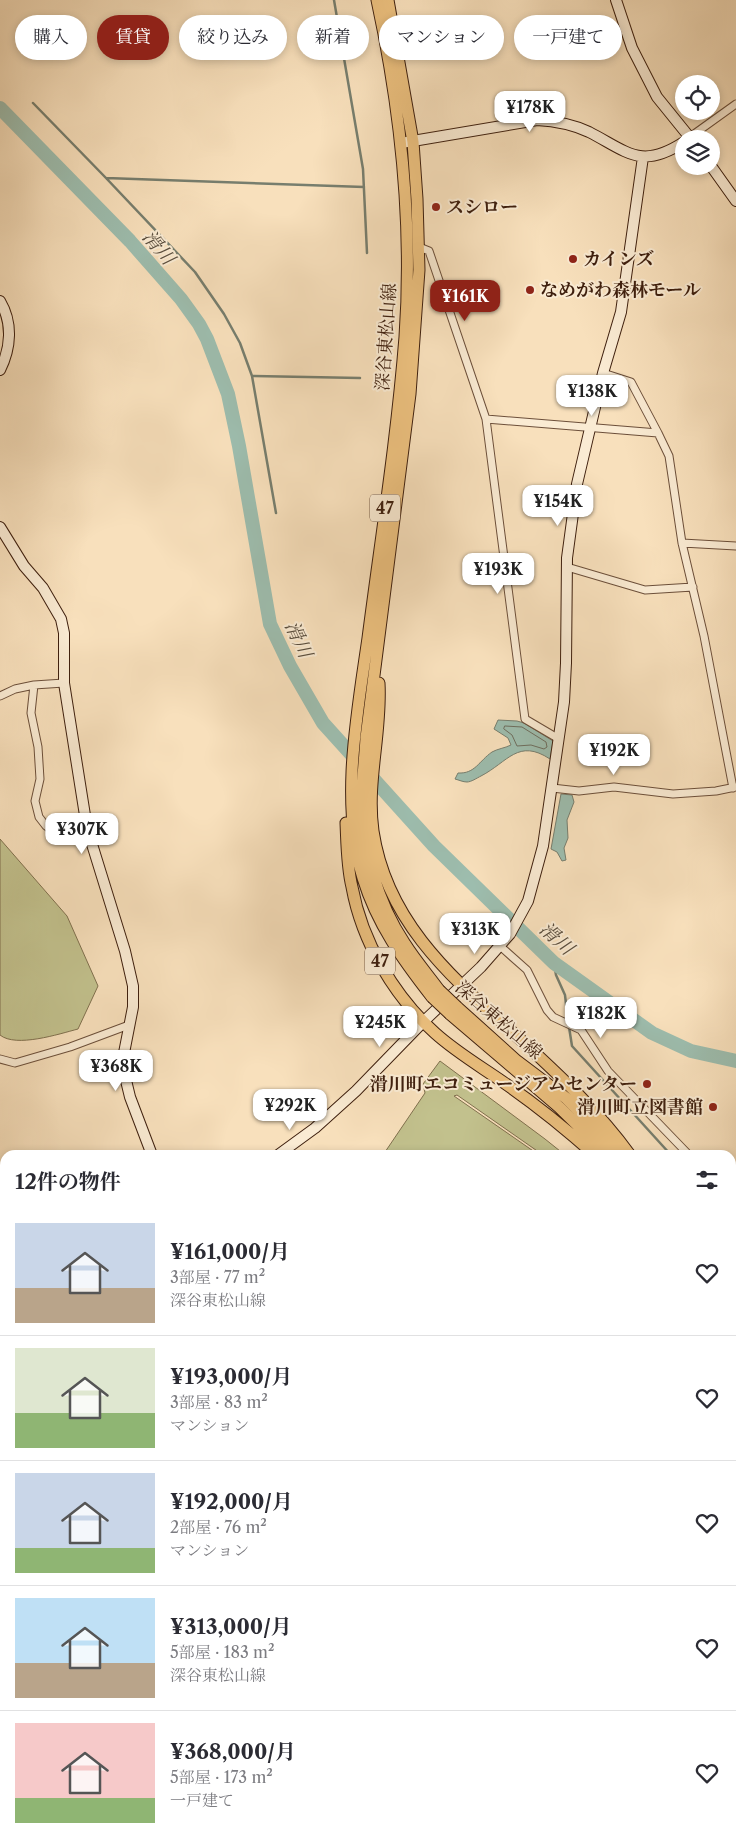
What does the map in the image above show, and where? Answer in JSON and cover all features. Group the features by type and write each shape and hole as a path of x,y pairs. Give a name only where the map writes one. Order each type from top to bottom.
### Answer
{"main road":[{"name":"深谷東松山線","path":"377,0 407,142 407,282 405,336 397,416 362,677 353,771 352,808 354,834 363,877 372,904 385,932 403,960 453,1011 559,1107 603,1150"},
{"name":"深谷東松山線","path":"388,0 419,247 410,394 366,738 363,824 377,886 388,914 404,944 436,994"},
{"name":"深谷東松山線","path":"377,654 379,686 372,791 373,831 384,875 400,910 437,960 461,986 591,1107 626,1150"},
{"name":"深谷東松山線","path":"362,677 349,729 345,791 348,853 352,888 365,932 376,955 402,997 423,1022 452,1046 574,1136 589,1150"},
{"name":"深谷東松山線","path":"453,1011 566,1098 616,1150"}],"street":[{"path":"616,0 632,48 657,97 681,130"},
{"path":"700,130 736,104"},
{"path":"407,142 524,122 549,120 572,125 626,153 642,157 669,152 675,148"},
{"path":"285,1150 315,1128 356,1091 461,986 503,942 526,906 543,846 559,740 566,663 567,567 577,484 603,372 621,312 642,157"},
{"path":"717,175 736,202"},
{"path":"419,247 429,251 486,419 525,719 559,740"},
{"path":"0,301 6,315 10,341 0,370"},
{"path":"552,788 579,791 614,787 673,794 734,787 704,636 682,543 669,456 631,382 603,372"},
{"path":"486,419 658,433"},
{"path":"0,527 24,566 43,588 61,619 64,633 64,682 90,839 134,986 133,1007 123,1068 130,1097 150,1150"},
{"path":"682,543 736,546"},
{"path":"567,567 645,590 693,588"},
{"path":"0,696 15,689 64,682"},
{"path":"34,685 31,713 38,747 40,779 35,800 39,817 46,826 59,836 90,839"},
{"path":"503,942 527,970 546,1010 552,1017 581,1030 586,1035 608,1071 684,1150"},
{"path":"0,1060 15,1063 129,1025"}],"shaded area":[{"path":"0,839 67,916 98,986 78,1029 49,1037 27,1040 7,1039 0,1035"},
{"path":"440,1061 559,1150 536,1150 457,1095 454,1096 532,1150 386,1150 425,1093 423,1084"}],"water":[{"path":"498,720 524,723 553,741 550,759 539,753 521,751 472,781 466,782 455,779 458,773 464,773 473,769 492,752 511,745 508,738 494,729"},
{"path":"561,794 572,795 574,802 567,820 568,838 564,848 566,860 562,861 557,852 551,849"}],"waterway":[{"path":"334,0 363,169 367,253"},
{"path":"33,103 106,178 364,187"},
{"name":"滑川","path":"0,108 130,241 181,299 207,339 228,394 270,624 290,666 323,723 434,846 554,963 652,1033 691,1051 736,1061"},
{"path":"106,178 195,272 224,314 240,343 252,376 276,513"},
{"path":"252,376 360,378"},
{"path":"554,963 556,975 565,995 568,1022"},
{"path":"569,1027 572,1046 666,1150"}],"place":[{"name":"スシロー","path":"436,207"},
{"name":"カインズ","path":"573,259"},
{"name":"なめがわ森林モール","path":"530,290"},
{"name":"滑川町エコミュージアムセンター","path":"647,1084"},
{"name":"滑川町立図書館","path":"713,1107"}]}
